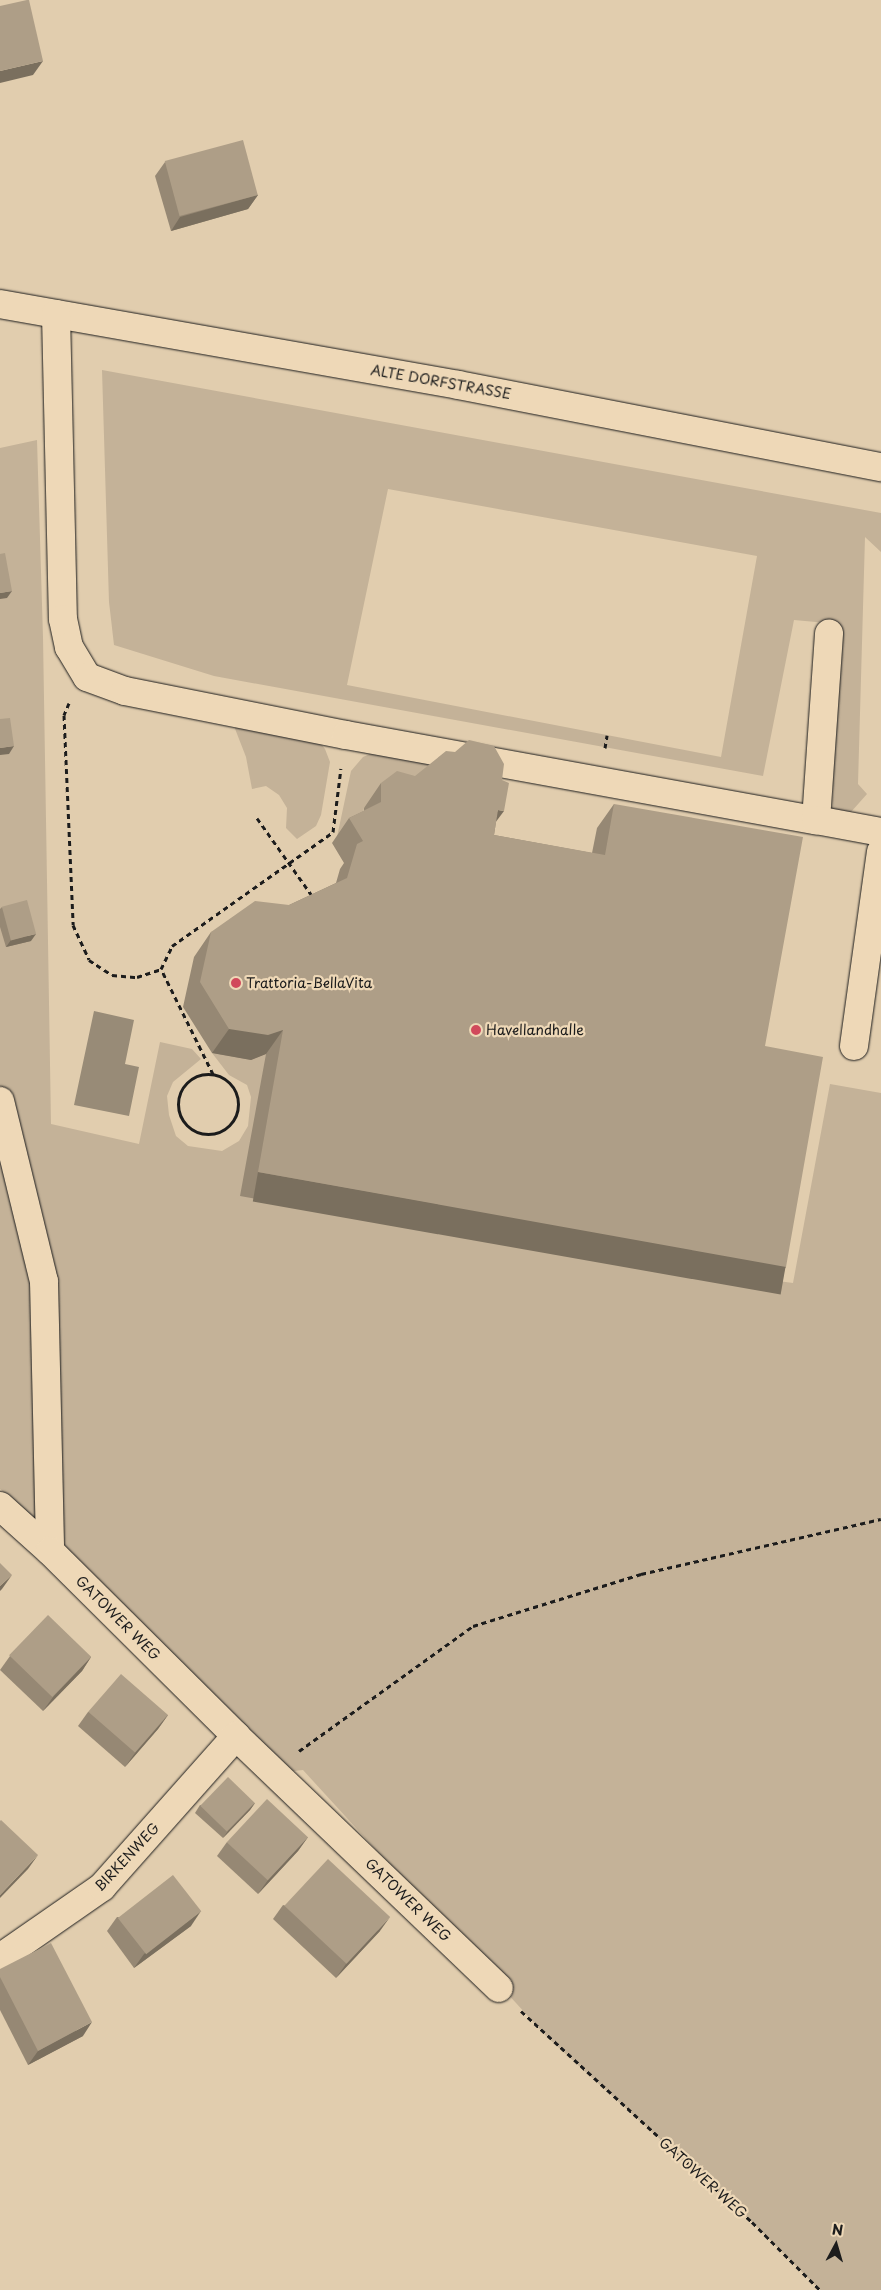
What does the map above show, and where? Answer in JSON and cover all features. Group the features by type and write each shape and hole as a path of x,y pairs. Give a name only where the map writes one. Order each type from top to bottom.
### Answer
{"street":[{"name":"ALTE DORFSTRASSE","path":"0,304 458,385 881,467"},
{"path":"56,314 63,618 69,647 87,677 124,691 346,735 881,832"},
{"path":"816,820 829,633"},
{"path":"854,1046 881,852"},
{"path":"0,1101 44,1282 50,1551"},
{"name":"GATOWER WEG","path":"0,1506 50,1551 236,1736 276,1772 500,1988"},
{"name":"BIRKENWEG","path":"0,1958 102,1887 236,1736"}],"path":[{"path":"87,677 74,691 64,715 73,926 89,960 112,975 137,977 161,969 172,946 332,832 346,735"},
{"path":"257,818 314,900"},
{"path":"161,969 213,1074 230,1083 237,1094 238,1110 234,1120 223,1131 206,1135 186,1125 180,1115 178,1096 182,1087 196,1076 213,1074"},
{"path":"276,1772 298,1752 473,1626 641,1574 881,1519"},
{"name":"GATOWER WEG","path":"500,1988 548,2038 752,2222 820,2290"}],"shaded area":[{"path":"102,370 881,513 881,552 865,537 858,784 867,794 851,812 832,811 838,624 794,620 763,776 214,676 114,645 109,602","holes":["388,489 757,556 721,757 347,685"]},
{"path":"37,440 43,637 51,1124 139,1144 160,1042 192,1049 201,1059 173,1082 167,1096 169,1115 176,1136 188,1146 222,1151 239,1141 248,1126 251,1097 247,1085 229,1075 212,1053 251,1060 266,1054 276,997 771,1280 793,1283 830,1084 881,1093 881,2290 820,2290 752,2222 548,2038 303,1770 276,1773 63,1547 0,1489 0,448"},
{"path":"232,721 317,739 325,749 330,762 321,815 316,826 297,839 286,828 287,808 279,795 266,786 252,789 246,757"},
{"path":"379,750 457,760 364,808 362,822 337,837 351,771 363,757"},
{"path":"94,1011 134,1020 125,1064 139,1067 129,1116 74,1105"}],"building":[{"path":"29,0 43,61 0,71 0,6"},
{"path":"243,140 258,195 180,216 165,161"},
{"path":"5,553 12,591 0,593 0,554"},
{"path":"10,718 14,746 0,748 0,719"},
{"name":"Havellandhalle","path":"469,740 494,746 504,764 502,780 509,783 504,811 498,810 494,835 605,855 614,804 803,837 765,1046 823,1057 786,1267 258,1172 283,1030 268,1035 229,1029 200,982 211,932 255,901 289,905 347,878 357,844 363,841 349,818 381,802 381,783 397,771 415,776 446,751 455,752"},
{"path":"27,900 36,934 11,941 2,907"},
{"path":"0,1563 12,1575 0,1586"},
{"path":"48,1615 91,1657 52,1697 9,1655"},
{"path":"121,1674 168,1715 135,1752 88,1712"},
{"path":"228,1777 255,1803 227,1831 200,1806"},
{"path":"267,1799 308,1837 268,1880 227,1842"},
{"path":"0,1821 38,1855 0,1895"},
{"path":"328,1859 390,1917 347,1964 284,1906"},
{"path":"173,1875 201,1911 146,1954 118,1918"},
{"path":"51,1943 92,2022 38,2051 0,1977 0,1969"}],"place":[{"name":"Trattoria-BellaVita","path":"236,983"},
{"name":"Havellandhalle","path":"476,1030"}]}
